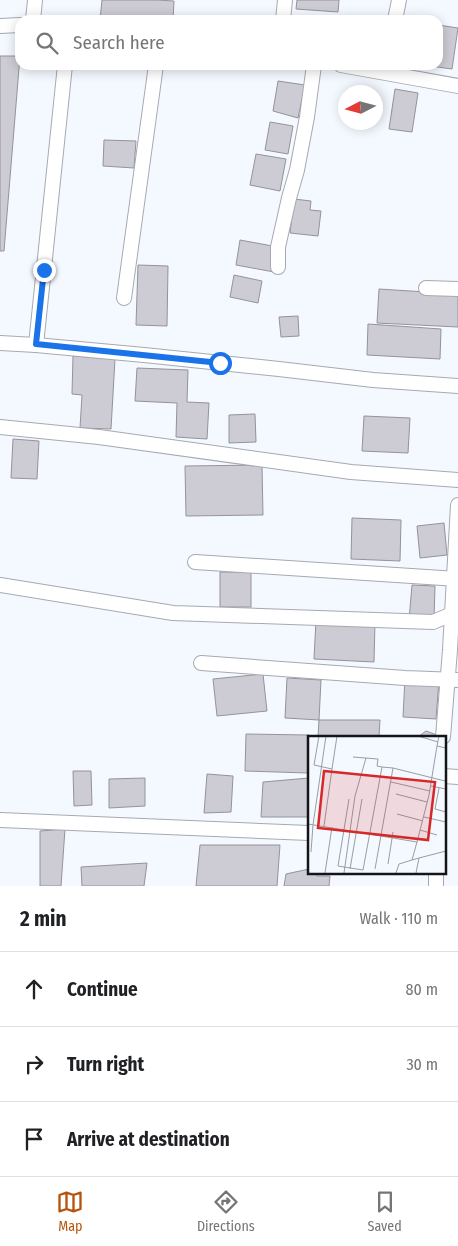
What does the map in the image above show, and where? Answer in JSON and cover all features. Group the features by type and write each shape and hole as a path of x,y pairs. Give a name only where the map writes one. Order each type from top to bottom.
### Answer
{"street":[{"path":"34,15 36,0"},
{"path":"284,15 286,0"},
{"path":"396,15 399,0"},
{"path":"0,26 15,25"},
{"path":"36,344 64,70"},
{"path":"124,298 155,70"},
{"path":"278,267 278,247 297,170 313,70"},
{"path":"390,70 458,86"},
{"path":"426,288 458,289"},
{"path":"0,343 36,344 279,368 373,380 458,386"},
{"path":"0,427 99,437 351,472 458,480"},
{"path":"443,736 453,679 458,505"},
{"path":"195,562 456,578"},
{"path":"0,584 173,613 433,622 455,614"},
{"path":"202,663 405,678 453,679"},
{"path":"0,820 308,833"}],"building":[{"path":"102,0 174,1 173,15 100,15"},
{"path":"297,0 339,0 338,12 296,9"},
{"path":"443,26 458,28 452,69 443,68"},
{"path":"0,56 15,56 15,70 19,70 4,251 0,251"},
{"path":"278,81 305,85 298,118 273,111"},
{"path":"395,89 418,93 412,132 389,129"},
{"path":"270,122 293,126 288,154 265,150"},
{"path":"104,140 136,141 134,168 103,166"},
{"path":"256,154 286,159 280,191 250,185"},
{"path":"294,199 311,201 310,210 321,211 318,236 290,233"},
{"path":"240,240 278,247 274,272 236,265"},
{"path":"138,265 168,266 167,326 136,325"},
{"path":"234,275 262,281 258,303 230,297"},
{"path":"379,289 458,294 458,327 377,323"},
{"path":"298,316 299,336 281,337 279,317"},
{"path":"368,324 441,329 440,359 367,355"},
{"path":"73,356 115,359 111,429 80,428 82,395 72,394"},
{"path":"137,368 188,370 187,402 209,403 207,439 176,437 177,403 135,401"},
{"path":"255,414 256,442 229,443 229,415"},
{"path":"364,416 410,418 408,453 362,451"},
{"path":"13,439 39,441 37,479 11,478"},
{"path":"262,465 263,515 186,516 185,466"},
{"path":"352,518 401,520 400,561 351,559"},
{"path":"444,523 447,555 420,558 417,526"},
{"path":"220,572 251,572 251,607 220,607"},
{"path":"412,585 435,586 434,620 409,620"},
{"path":"316,620 375,622 374,662 314,659"},
{"path":"263,674 267,711 217,716 213,679"},
{"path":"287,678 321,680 319,720 285,718"},
{"path":"405,678 439,680 436,719 403,717"},
{"path":"319,720 380,720 379,736 318,736"},
{"path":"426,731 437,735 437,736 419,736"},
{"path":"246,734 309,735 308,773 245,771"},
{"path":"73,771 91,771 92,805 74,806"},
{"path":"207,774 233,776 231,812 204,813"},
{"path":"145,778 145,806 109,808 109,779"},
{"path":"308,778 308,817 261,817 263,782"},
{"path":"65,829 61,886 40,886 40,831"},
{"path":"200,845 280,845 277,886 196,886"},
{"path":"147,863 144,886 82,886 81,867"},
{"path":"308,869 308,874 330,876 329,886 284,886 286,874"}],"route":[{"path":"44,270 36,344 220,363"}]}
